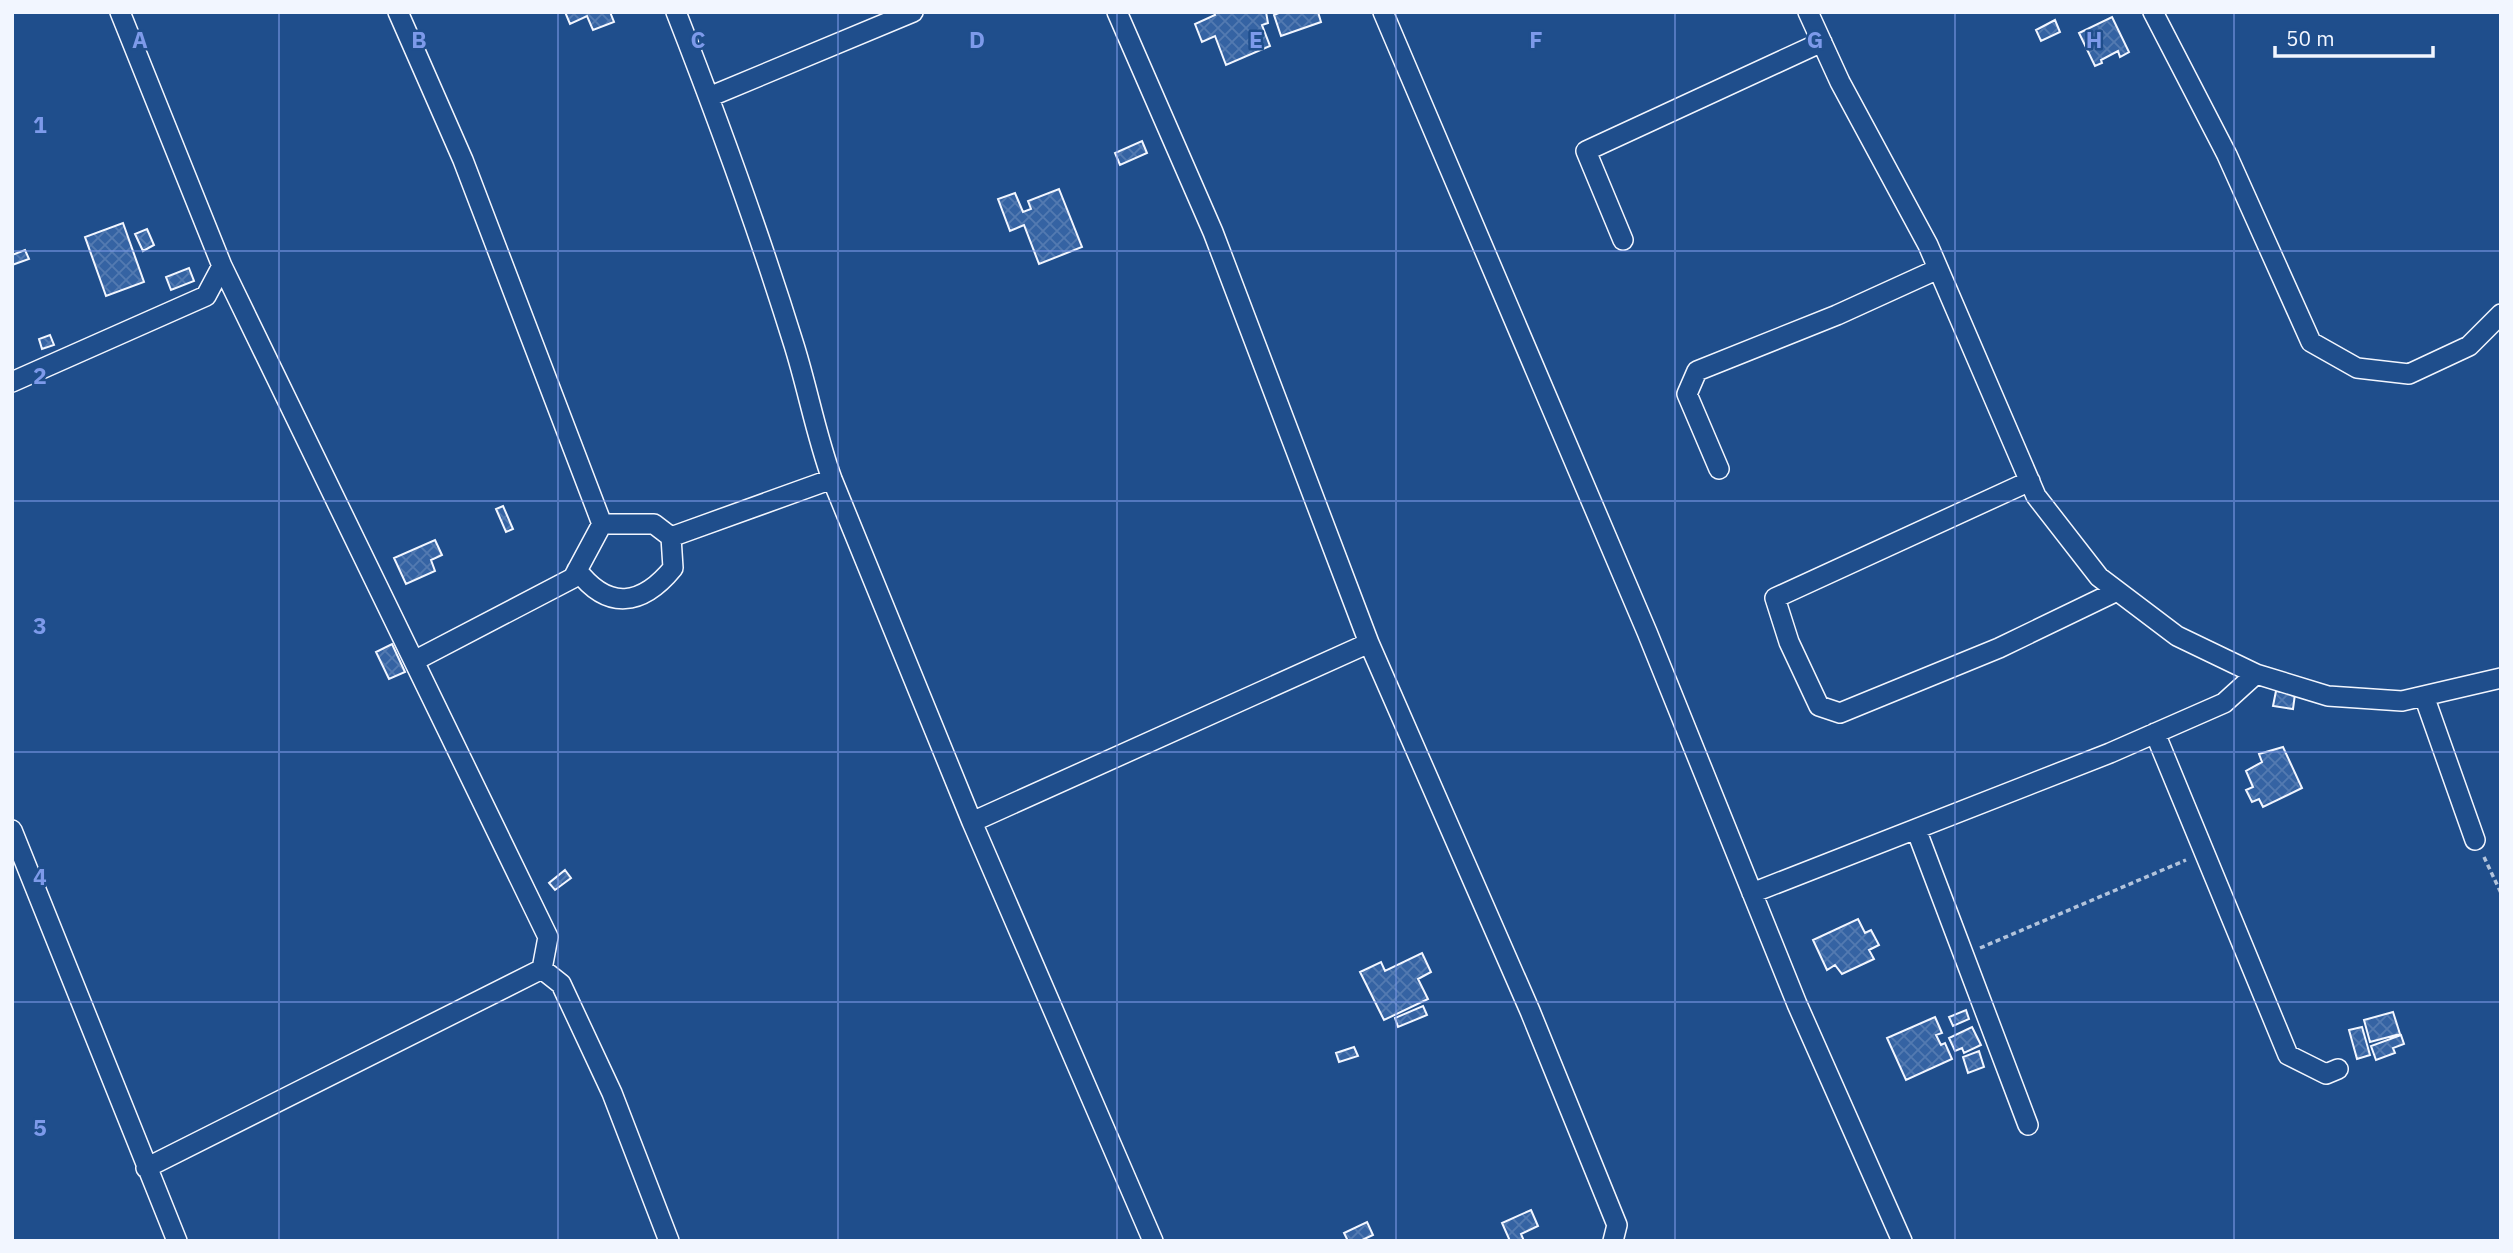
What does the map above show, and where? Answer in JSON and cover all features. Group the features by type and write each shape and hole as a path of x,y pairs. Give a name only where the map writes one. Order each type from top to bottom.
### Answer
{"street":[{"path":"120,12 222,266 548,937 542,970"},
{"path":"398,12 463,160 603,524"},
{"path":"676,12 709,97 795,348 817,440 832,479 972,822 1153,1241"},
{"path":"709,97 913,12"},
{"path":"1117,12 1213,232 1369,643 1530,1011 1617,1225 1613,1241"},
{"path":"1383,12 1621,569 1797,1004 1902,1241"},
{"path":"1808,12 1938,269 2036,496 2099,577 2177,636 2256,674 2328,696 2402,701 2501,678"},
{"path":"2153,12 2227,155 2311,342 2357,368 2409,374 2469,346 2501,314"},
{"path":"1623,240 1586,150 1822,42"},
{"path":"12,382 206,296 222,266"},
{"path":"1719,469 1687,394 1697,371 1837,315 1938,269"},
{"path":"671,537 832,479"},
{"path":"2030,481 1775,598 1789,642 1819,706 1840,713 1998,649 2118,591"},
{"path":"414,661 573,578 603,524"},
{"path":"577,570 590,587 610,599 637,597 658,587 673,568 671,537 654,524 603,524"},
{"path":"972,822 1369,643"},
{"path":"1752,893 2155,733 2224,703 2256,674"},
{"path":"2424,696 2476,840"},
{"path":"2155,733 2288,1055 2326,1074 2339,1069"},
{"path":"1916,829 2028,1125"},
{"path":"12,830 177,1241"},
{"path":"146,1168 542,970"},
{"path":"542,970 561,984 607,1081 669,1241"}],"path":[{"path":"2476,840 2501,893"},
{"path":"1963,955 2204,853"}],"building":[{"path":"565,12 610,12 614,22 593,30 587,16 570,24"},
{"path":"1214,12 1266,12 1268,23 1262,25 1270,46 1226,65 1215,36 1202,42 1195,24 1215,15"},
{"path":"1281,12 1318,12 1321,22 1281,36 1274,15"},
{"path":"2112,17 2129,52 2120,57 2118,51 2095,66 2079,33"},
{"path":"2055,20 2060,32 2041,41 2036,30"},
{"path":"1142,141 1147,153 1120,165 1115,153"},
{"path":"1059,189 1082,247 1039,264 1024,225 1010,231 998,199 1015,193 1023,212 1031,209 1028,201"},
{"path":"123,223 144,282 106,296 85,237"},
{"path":"147,229 154,245 143,251 135,234"},
{"path":"25,250 29,259 12,265 12,255"},
{"path":"189,268 194,281 171,290 166,277"},
{"path":"50,335 54,345 42,349 39,339"},
{"path":"503,506 513,529 506,532 496,509"},
{"path":"435,540 442,555 431,560 435,571 406,584 394,558"},
{"path":"392,644 405,672 389,679 376,652"},
{"path":"2276,691 2295,694 2293,709 2273,706"},
{"path":"2283,747 2302,788 2263,807 2259,799 2252,802 2246,790 2253,787 2246,771 2262,762 2259,754"},
{"path":"565,870 571,878 555,890 549,883"},
{"path":"1858,919 1865,933 1871,930 1879,945 1869,950 1874,959 1842,974 1835,965 1827,970 1813,940"},
{"path":"1422,953 1431,972 1418,979 1428,999 1384,1020 1360,972 1381,962 1385,971"},
{"path":"1423,1006 1427,1015 1398,1027 1395,1018"},
{"path":"1966,1010 1969,1019 1953,1026 1949,1017"},
{"path":"2393,1012 2400,1034 2370,1042 2364,1020"},
{"path":"1935,1017 1942,1033 1936,1035 1941,1045 1945,1043 1952,1059 1906,1080 1887,1038"},
{"path":"1972,1027 1981,1045 1964,1053 1962,1048 1955,1051 1949,1038"},
{"path":"2362,1027 2370,1055 2357,1059 2349,1030"},
{"path":"2401,1035 2404,1044 2393,1048 2395,1053 2376,1060 2371,1046"},
{"path":"1354,1047 1358,1056 1339,1062 1336,1053"},
{"path":"1979,1051 1984,1067 1968,1073 1963,1057"},
{"path":"1531,1210 1538,1226 1521,1234 1524,1241 1510,1241 1502,1223"},
{"path":"1367,1222 1373,1235 1360,1241 1348,1241 1344,1233"}]}
